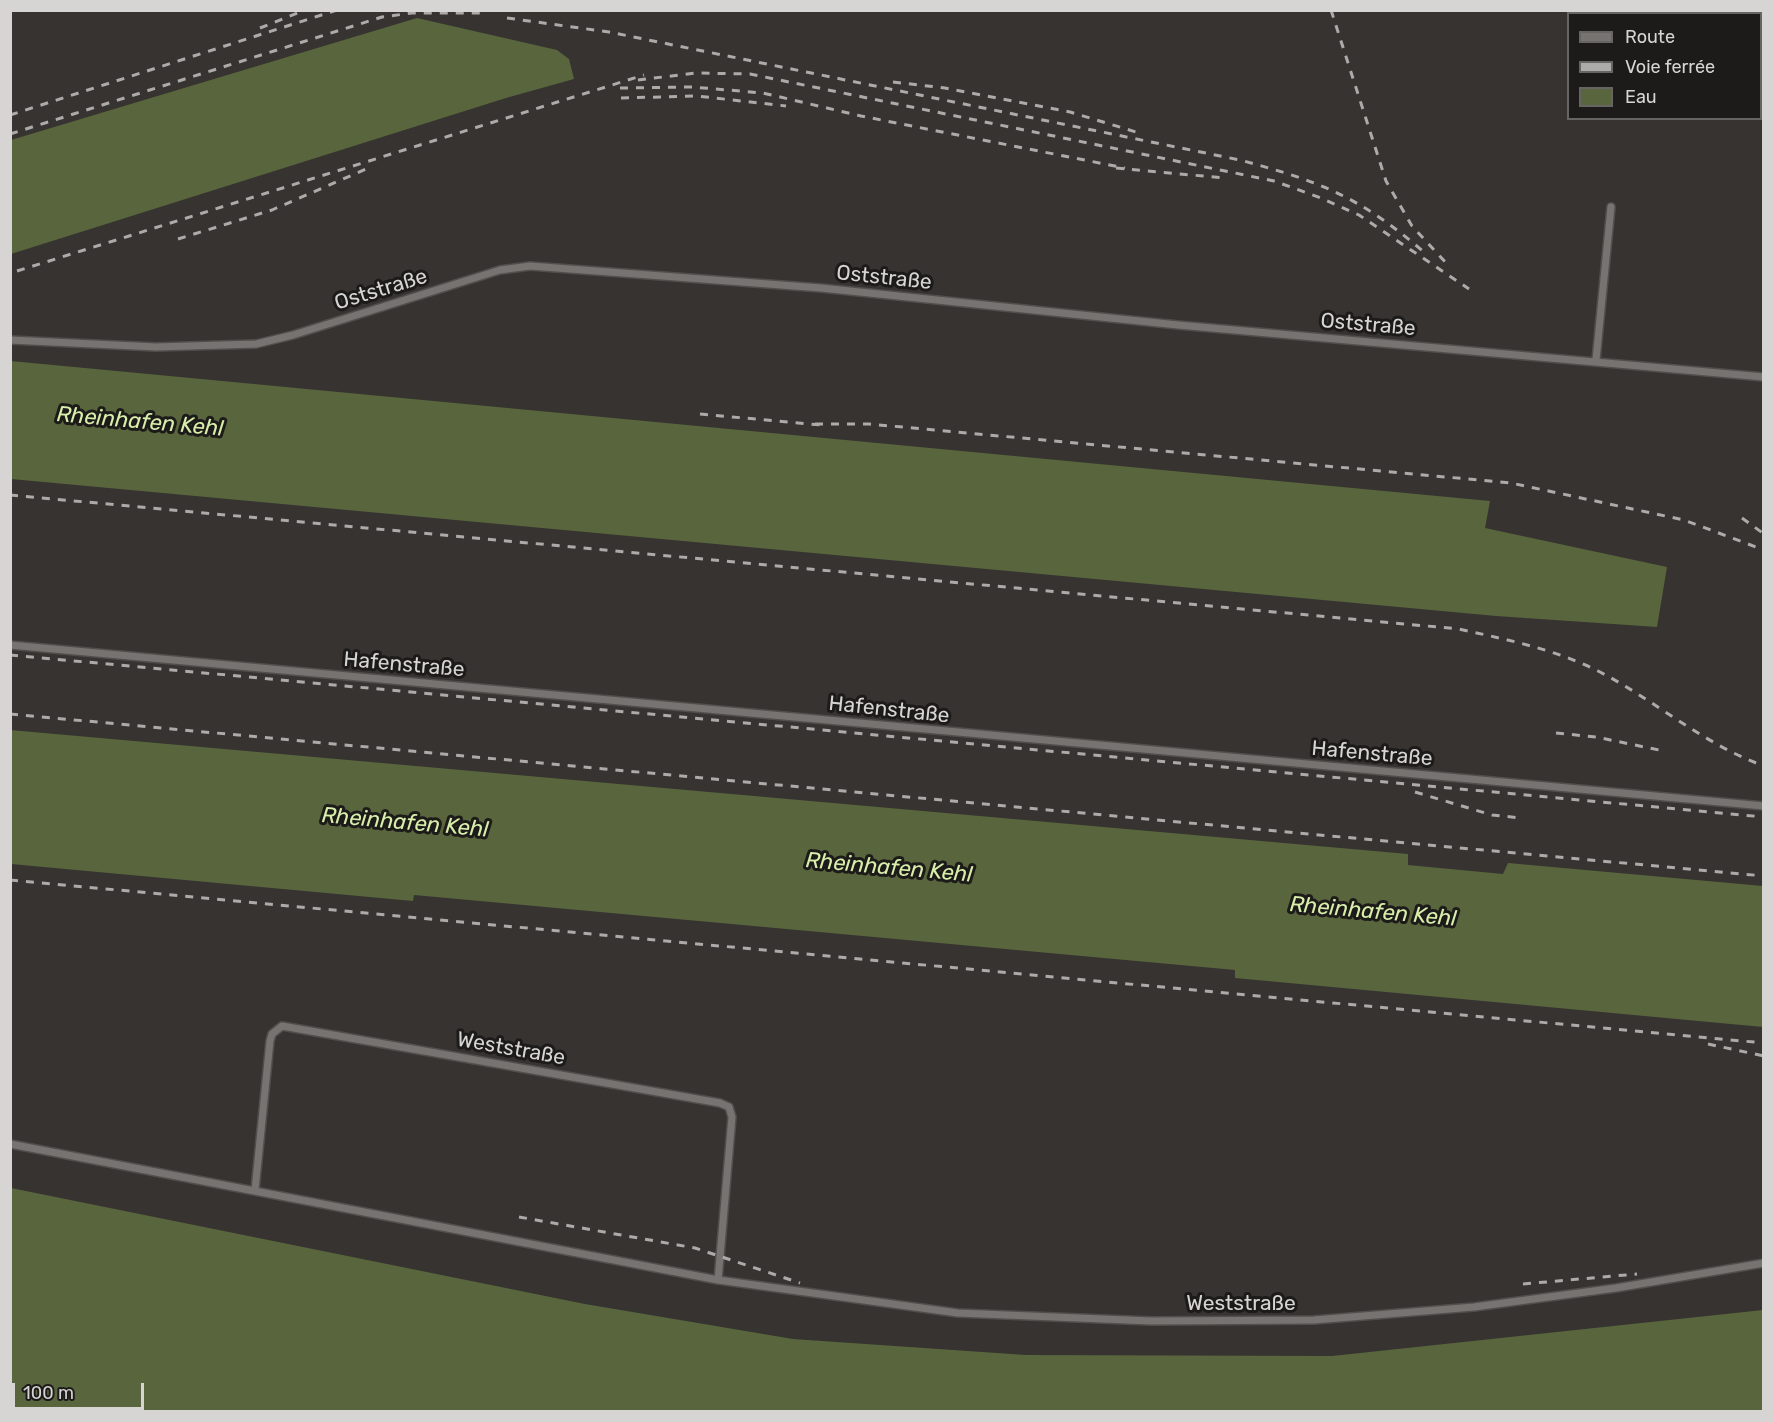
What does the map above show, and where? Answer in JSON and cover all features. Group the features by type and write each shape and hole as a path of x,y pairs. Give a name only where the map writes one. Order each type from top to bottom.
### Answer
{"street":[{"path":"1596,360 1611,207"},
{"name":"Oststraße","path":"10,340 156,348 256,344 293,335 500,270 530,266 821,288 1256,332 1596,360 1764,377"},
{"name":"Hafenstraße","path":"10,645 1764,806"},
{"name":"Weststraße","path":"255,1190 270,1041 272,1034 282,1026 720,1103 729,1107 732,1117 718,1280"},
{"name":"Weststraße","path":"10,1144 718,1280 958,1313 1140,1321 1314,1320 1498,1304 1616,1288 1764,1263"}],"water":[{"path":"417,18 557,50 569,59 574,79 506,98 11,254 11,140"},
{"name":"Rheinhafen Kehl","path":"11,361 1490,501 1485,528 1667,567 1657,627 1496,616 11,479"},
{"name":"Rheinhafen Kehl","path":"10,730 1408,854 1408,865 1503,874 1508,863 1763,886 1763,1027 1235,978 1235,970 414,895 413,901 11,864"},
{"path":"11,1188 585,1304 793,1339 1026,1355 1332,1356 1763,1310 1763,1411 11,1411"}],"railway":[{"path":"260,28 305,10"},
{"path":"10,115 337,10"},
{"path":"1331,10 1386,181 1412,226 1448,265"},
{"path":"10,134 382,17 412,13 482,13"},
{"path":"507,18 609,32 1240,160 1294,176 1339,194 1380,218 1425,253"},
{"path":"638,80 696,73 750,74 1274,181 1359,215 1469,289"},
{"path":"17,271 644,75"},
{"path":"893,82 945,88 1070,112 1136,132"},
{"path":"620,88 692,87 763,93 861,116 1125,168"},
{"path":"621,98 697,96 786,106"},
{"path":"1116,168 1224,178"},
{"path":"178,239 272,210 366,169"},
{"path":"700,414 821,425"},
{"path":"815,424 869,424 1511,483 1684,520 1764,550"},
{"path":"10,495 1459,629 1531,646 1583,664 1621,683 1721,746 1764,766"},
{"path":"1742,518 1764,534"},
{"path":"10,655 1764,817"},
{"path":"10,714 1764,876"},
{"path":"1556,733 1596,737 1659,750"},
{"path":"1415,792 1492,815 1521,818"},
{"path":"10,880 1764,1043"},
{"path":"1708,1044 1764,1056"},
{"path":"519,1217 695,1248 800,1283"},
{"path":"1523,1284 1637,1274"}]}
